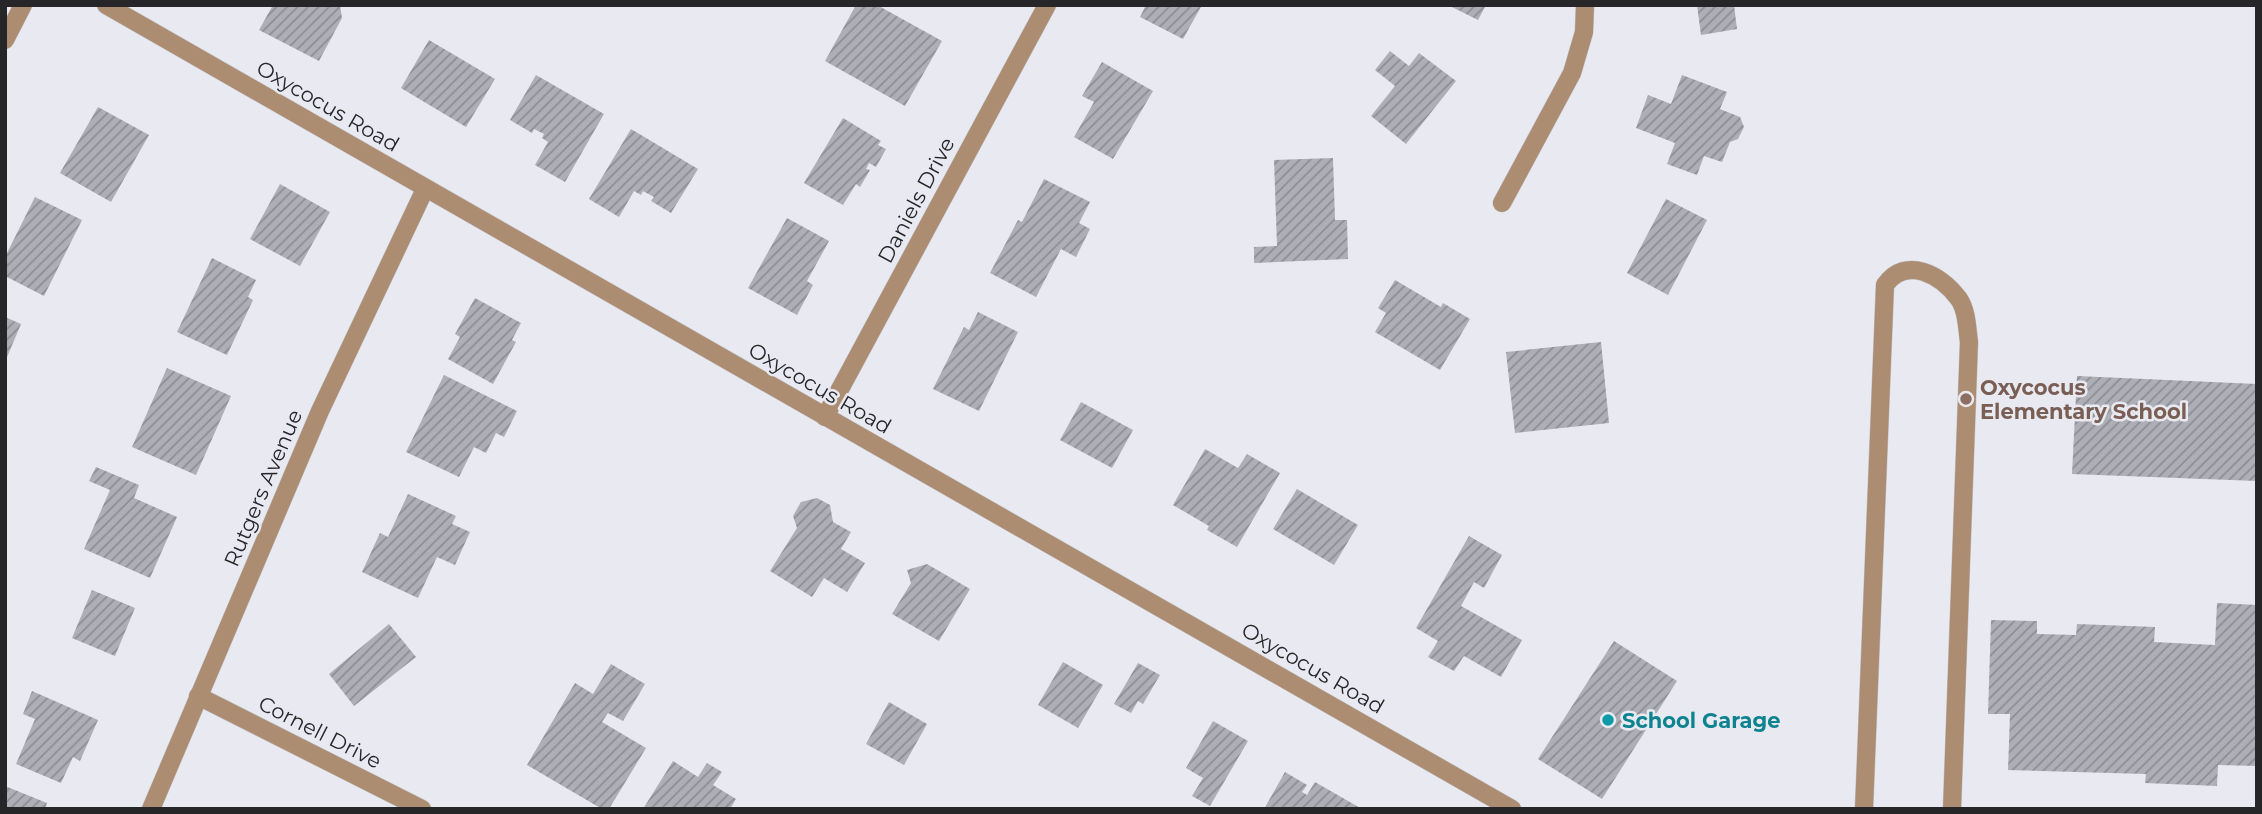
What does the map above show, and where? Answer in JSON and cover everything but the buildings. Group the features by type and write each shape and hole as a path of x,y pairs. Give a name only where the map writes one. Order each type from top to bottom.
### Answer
{"street":[{"path":"5,40 23,5"},
{"name":"Oxycocus Road","path":"106,5 1511,809"},
{"name":"Daniels Drive","path":"825,417 1048,5"},
{"path":"1502,203 1572,73 1584,32 1585,5"},
{"name":"Rutgers Avenue","path":"151,809 320,411 425,189"},
{"path":"1864,809 1885,285 1892,275 1920,270 1938,278 1960,300 1965,313 1969,342 1952,809"},
{"name":"Cornell Drive","path":"198,696 422,809"}],"place":[{"name":"Oxycocus Elementary School","path":"1966,399"},
{"name":"School Garage","path":"1608,720"}]}
